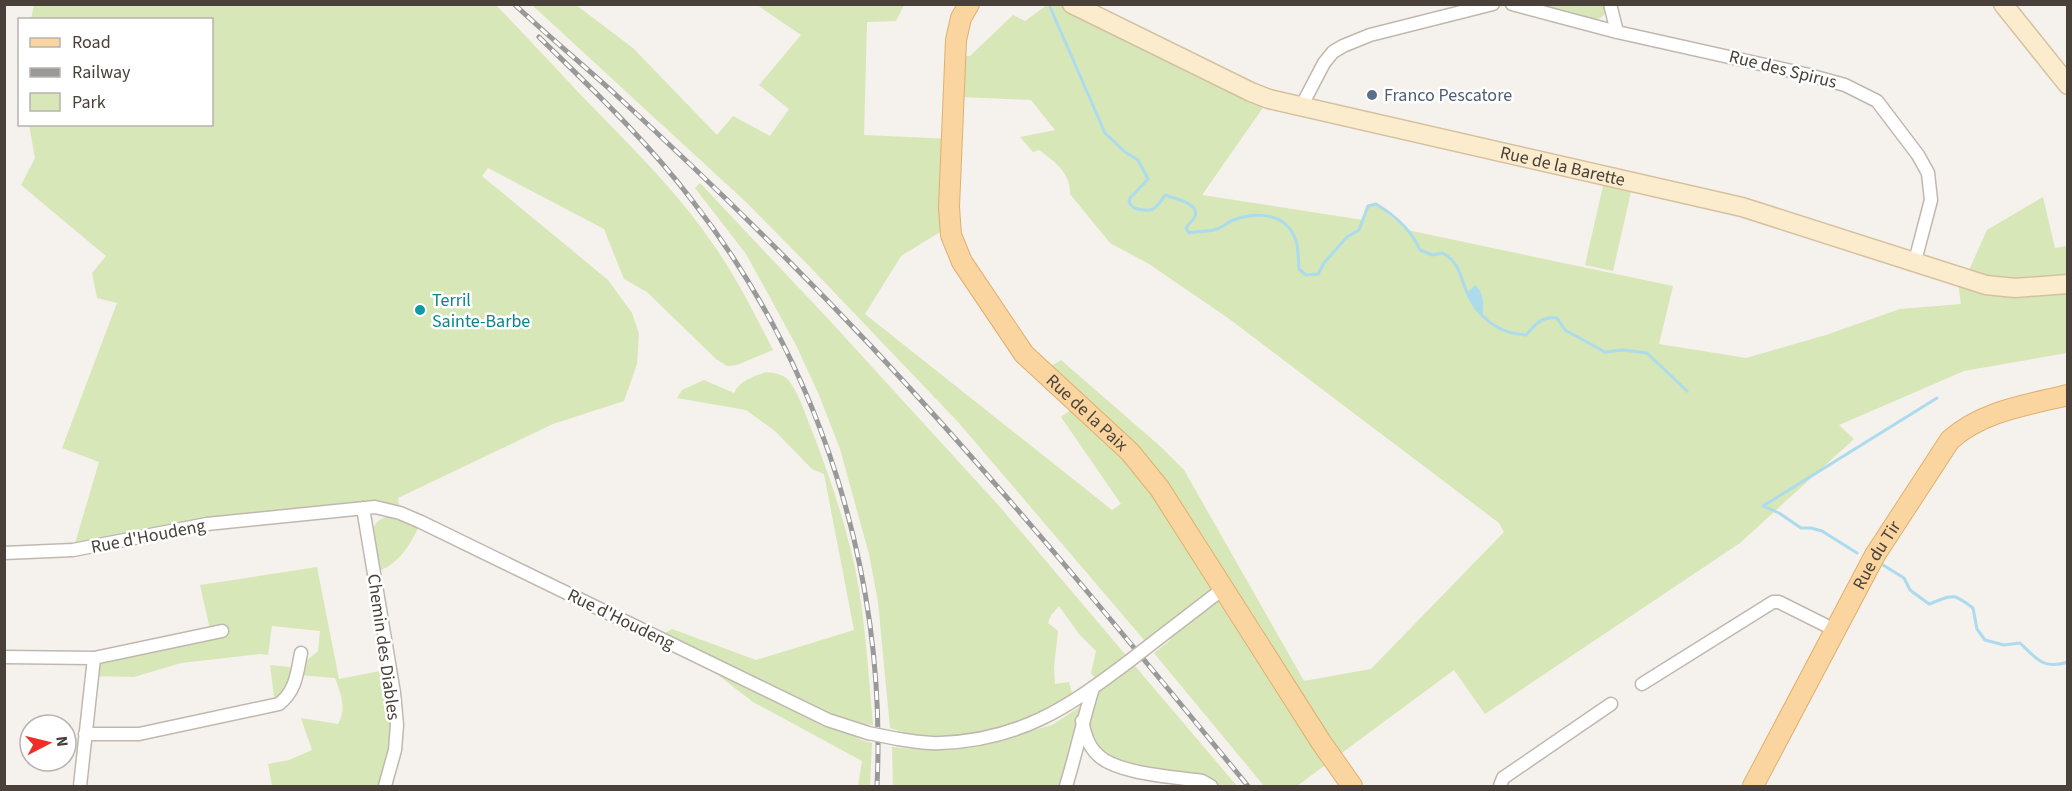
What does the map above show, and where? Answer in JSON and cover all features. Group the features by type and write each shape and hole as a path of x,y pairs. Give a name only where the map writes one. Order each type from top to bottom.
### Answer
{"main road":[{"name":"Rue de la Paix","path":"969,4 961,18 956,40 949,207 951,236 955,249 1024,354 1110,432 1160,489 1321,742 1352,786"},
{"name":"Rue du Tir","path":"1753,786 1875,555 1950,440 1968,426 1989,415 2067,395"}],"street":[{"name":"Rue de la Barette","path":"1072,4 1269,99 1742,207 1986,285 2016,288 2067,284"},
{"path":"1301,107 1324,63 1333,52 1343,46 1370,35 1493,4"},
{"name":"Rue des Spirus","path":"1512,4 1617,32 1805,74 1845,85 1876,101 1918,154 1928,173 1931,200 1915,261"},
{"path":"1610,4 1617,32"},
{"path":"2003,4 2067,85"},
{"name":"Rue d'Houdeng","path":"4,553 73,550 207,524 369,507 400,513 828,720 868,733 938,743 987,737 1041,720 1094,688 1224,588"},
{"name":"Chemin des Diables","path":"369,507 397,725 394,750 385,786"},
{"path":"1642,684 1773,602 1835,630"},
{"path":"4,657 94,658 222,632"},
{"path":"85,734 139,734 279,704 288,697 293,689 301,654"},
{"path":"80,786 94,658"},
{"path":"1066,786 1077,749 1082,721 1094,688"},
{"path":"1500,786 1503,778 1611,704"},
{"path":"1082,721 1090,745 1099,757 1111,764 1124,769 1202,781 1209,786"}],"green space":[{"path":"34,5 496,5 651,168 684,206 731,272 773,350 737,365 727,366 716,359 647,292 624,279 604,229 488,168 482,176 608,280 632,313 639,334 637,364 624,401 553,424 398,498 400,513 421,522 399,557 379,571 372,543 374,527 387,517 399,515 350,509 73,550 99,462 62,448 117,303 97,298 92,273 106,256 21,185 35,158 29,126 213,126 213,18 31,18"},
{"path":"532,5 576,5 633,48 717,135 733,116 770,136 789,109 759,85 801,35 757,5 904,5 896,21 867,22 864,135 952,139 950,226 901,256 865,314 1112,510 1121,504 1061,417 1079,404 1043,371 1061,360 1161,447 1184,470 1304,681 1371,669 1504,532 1499,523 1228,318 1149,264 1110,243 1070,194 1068,180 1061,168 1039,150 1033,152 1020,137 1055,130 1031,100 961,97 962,56 970,56 1013,15 1025,21 1047,5 1072,5 1269,99 1202,195 1363,220 1368,206 1376,204 1407,230 1673,286 1659,344 1746,358 1826,335 1900,309 1961,304 1958,283 1965,279 1987,230 2043,197 2055,248 2067,246 2067,353 1964,371 1839,425 1854,439 1740,543 1485,714 1454,670 1297,786 1264,786 1154,653 1168,642 1204,603 1144,640 959,423 812,269 747,203"},
{"path":"1547,5 1605,5 1605,11 1602,17 1593,19 1551,9"},
{"path":"700,183 1000,507 1237,786 1211,786 1111,764 1085,733 1099,684 1091,673 1096,651 1079,634 1059,606 1051,615 1048,623 1058,631 1054,667 1055,684 1069,682 1074,701 1041,720 938,743 890,728 878,602 869,554 840,449 796,345 746,254 695,188"},
{"path":"1603,186 1631,192 1613,271 1585,265"},
{"path":"766,372 785,377 797,395 828,474 851,550 859,589 873,725 830,721 861,740 872,743 870,786 858,786 862,761 753,702 688,652 659,637 672,629 756,660 854,630 824,474 812,469 775,431 746,410 677,398 682,390 704,380 734,393 743,382"},
{"path":"317,567 339,679 390,669 397,725 385,786 272,786 268,764 289,760 312,750 301,718 338,724 341,718 342,701 335,678 297,675 275,705 270,665 298,668 318,651 320,631 272,626 268,655 181,663 134,677 92,676 94,658 211,634 200,585"},
{"path":"1081,706 1079,726 1064,786 893,786 892,747 924,750 968,748 1052,725"}],"water":[{"path":"1475,285 1482,296 1483,317 1467,293"}],"waterway":[{"path":"1050,7 1105,133 1125,152 1138,160 1148,179 1130,198 1129,203 1134,208 1152,209 1165,195 1190,204 1195,211 1194,217 1186,228 1189,233 1214,230 1243,217 1262,215 1279,220 1292,232 1297,244 1299,269 1306,275 1318,274 1324,263 1347,237 1359,230 1368,206 1376,204 1402,224 1420,250 1432,255 1442,253 1452,260 1476,308 1497,327 1526,335 1539,322 1547,318 1557,318 1565,330 1605,352 1623,350 1647,353 1687,391"},
{"path":"1857,553 1822,531 1801,528 1779,513 1763,506 1937,398"},
{"path":"1883,565 1904,578 1910,590 1929,604 1956,597 1973,608 1977,629 1985,640 2004,645 2020,643 2036,658 2052,665 2068,662"}],"railway":[{"path":"514,4 615,94 712,186 869,344 1015,507 1248,786"},
{"path":"539,37 637,136 691,199 737,263 776,331 810,402 836,476 857,552 870,629 877,707 877,786"}],"place":[{"name":"Franco Pescatore","path":"1372,95"},
{"name":"Terril Sainte-Barbe","path":"420,310"}]}
